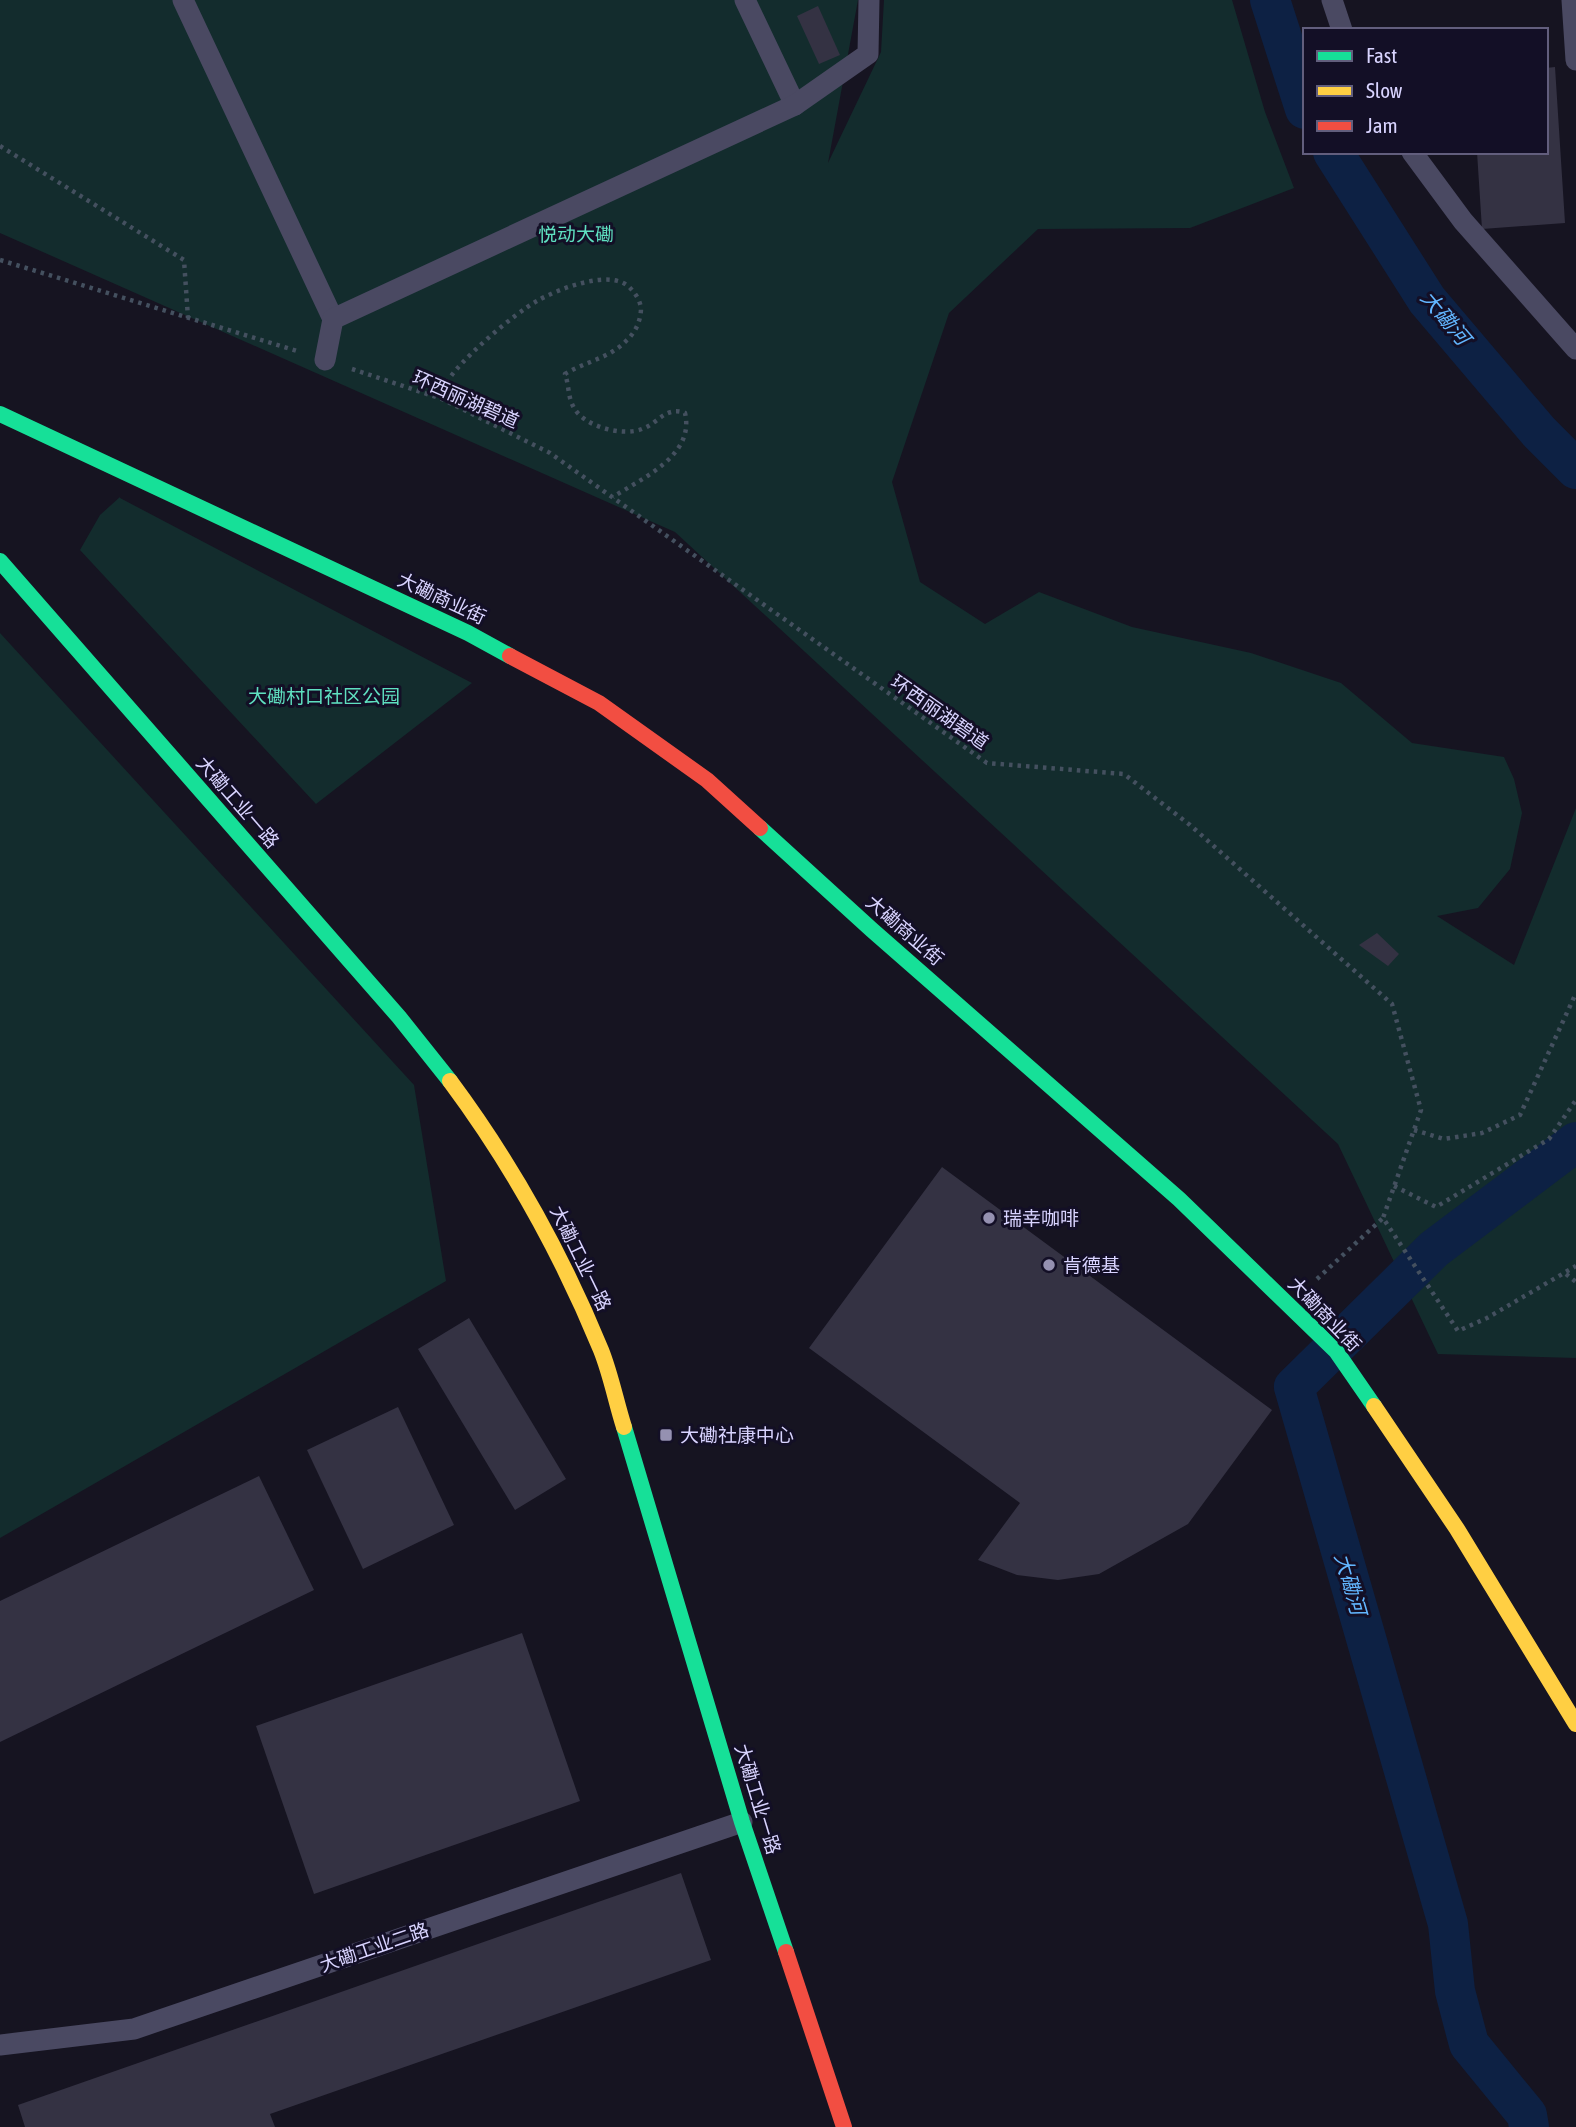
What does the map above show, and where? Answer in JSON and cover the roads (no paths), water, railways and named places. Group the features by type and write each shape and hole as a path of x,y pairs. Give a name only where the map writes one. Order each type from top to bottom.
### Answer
{"street":[{"name":"大磡商业街","path":"0,414 468,633 599,703 707,780 872,930 1179,1199 1336,1351 1457,1529 1576,1724"},
{"name":"大磡工业一路","path":"0,561 399,1017 480,1121 515,1177 559,1258 602,1353 742,1822 844,2127"}],"lane":[{"path":"183,0 332,319 325,360"},
{"path":"745,0 795,105"},
{"path":"332,319 795,105 869,54 869,0"},
{"path":"1332,0 1341,28"},
{"path":"1572,0 1576,60"},
{"path":"1413,154 1462,221 1576,349"},
{"name":"大磡工业二路","path":"0,2045 134,2029 742,1822"}],"waterway":[{"name":"大磡河","path":"1270,0 1303,103"},
{"name":"大磡河","path":"1334,154 1427,300 1539,432 1576,469"},
{"name":"大磡河","path":"1529,2127 1527,2115 1469,2044 1455,1991 1448,1924 1294,1387 1434,1249 1576,1142"}],"place":[{"name":"瑞幸咖啡","path":"989,1218"},
{"name":"肯德基","path":"1049,1265"},
{"name":"大磡社康中心","path":"666,1435"}],"park label":[{"name":"悦动大磡","path":"576,234"},
{"name":"大磡村口社区公园","path":"324,696"}]}
